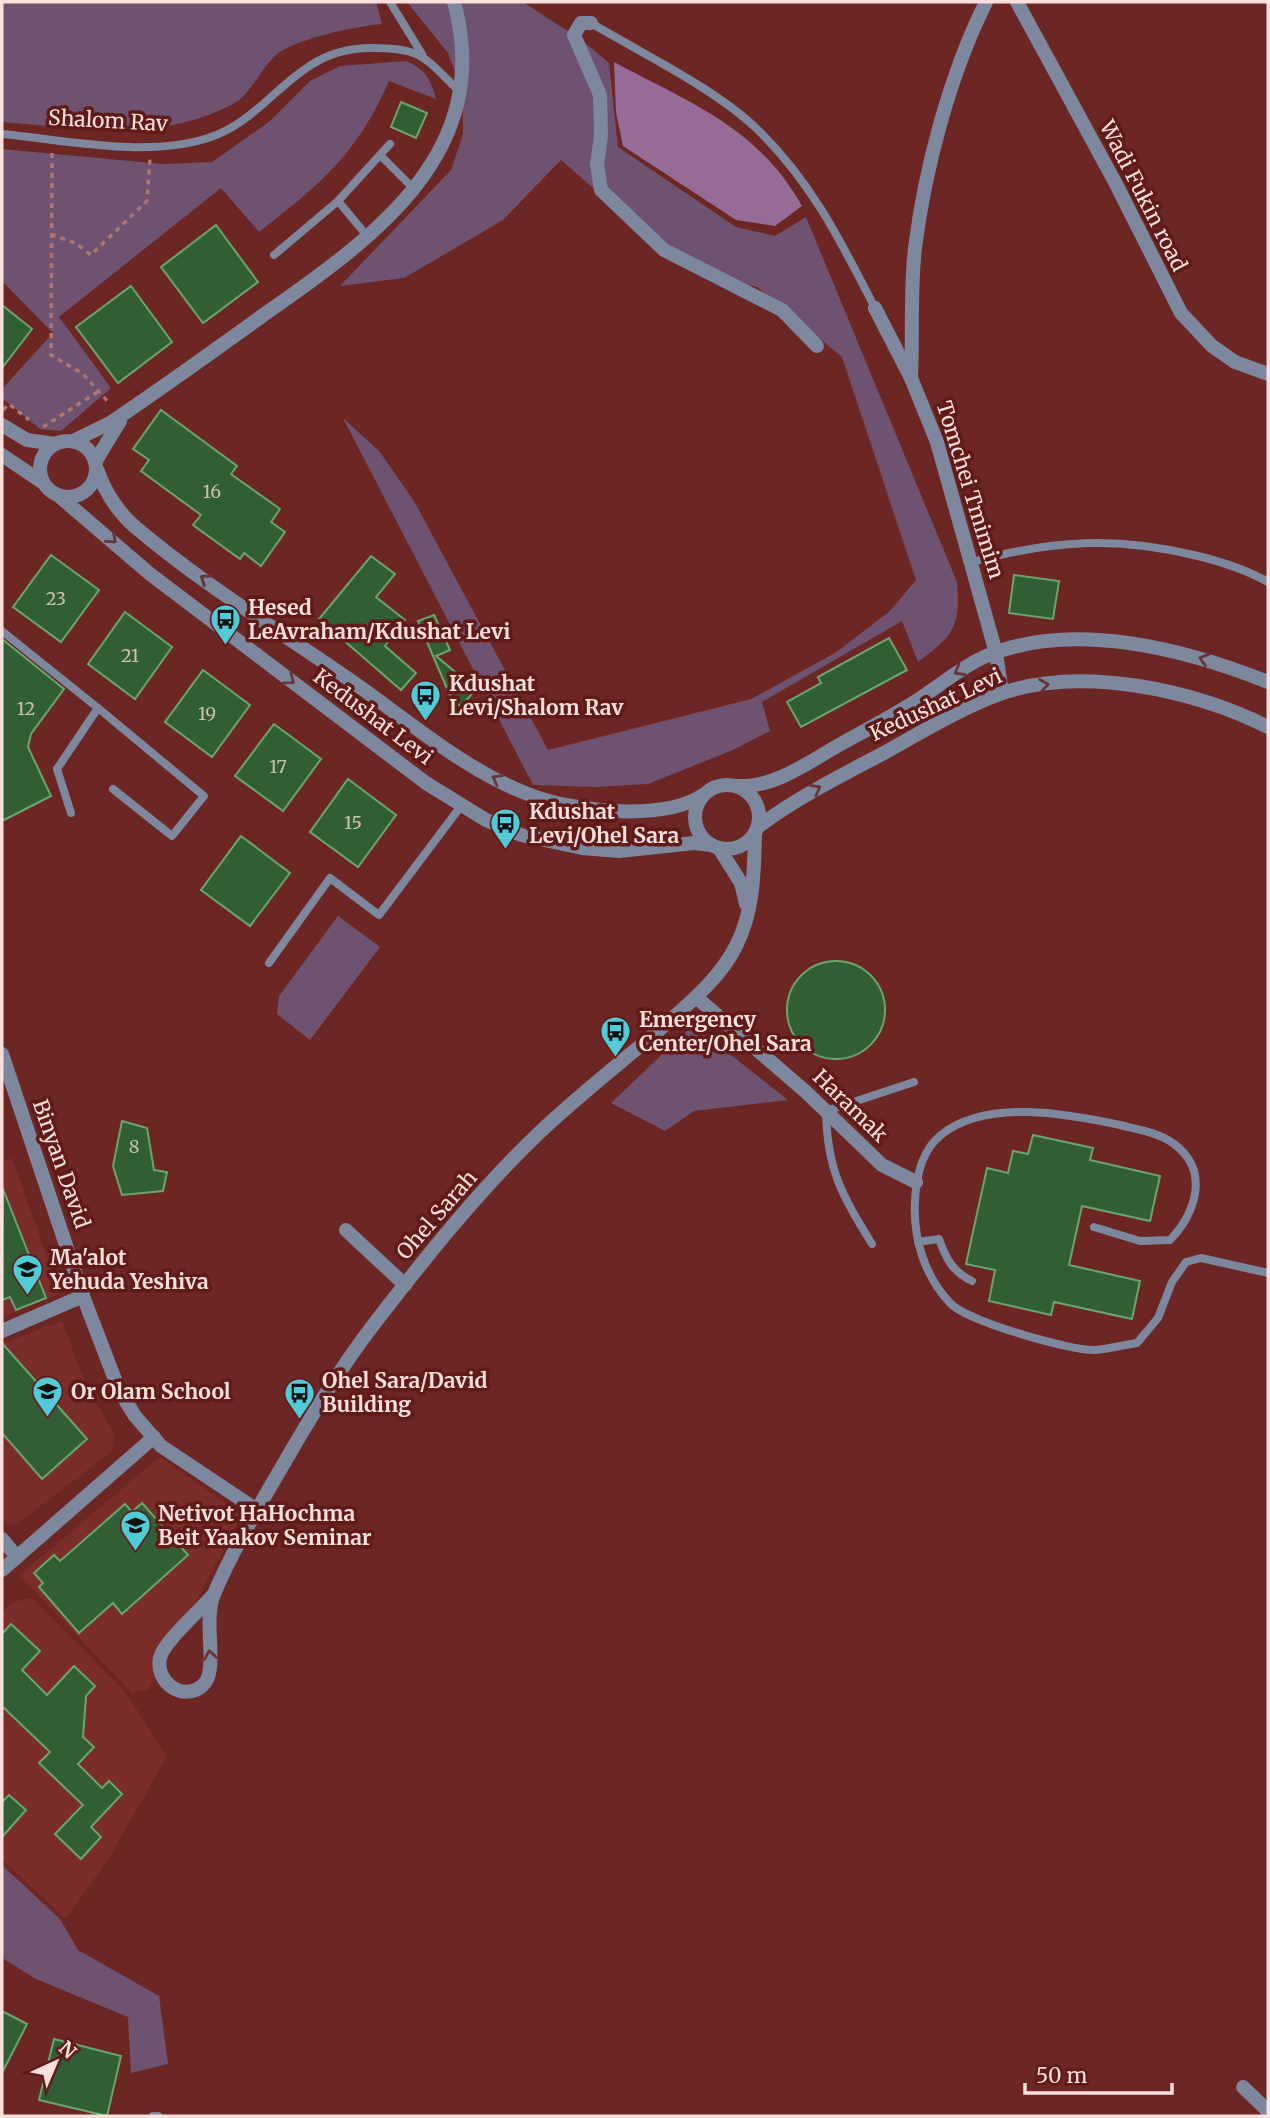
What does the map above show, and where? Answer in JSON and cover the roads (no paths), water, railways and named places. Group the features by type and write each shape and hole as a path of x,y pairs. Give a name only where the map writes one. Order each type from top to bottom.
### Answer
{"street":[{"path":"2,425 27,440 55,444 73,441 120,417 338,263 368,237 415,190 449,132 460,92 460,30 454,2"},
{"path":"911,378 915,248 949,97 986,2"},
{"name":"Wadi Fukin road","path":"1017,2 1116,184 1181,313 1212,346 1235,362 1268,374"},
{"path":"592,23 581,23 574,35 600,95 601,136 597,164 601,190 664,250 782,310 817,346"},
{"name":"Tomchei Tmimim","path":"876,308 911,378 937,442 996,653 1002,693"},
{"path":"2,455 59,496 70,498 85,492 92,484 106,440 136,406"},
{"path":"73,441 87,448 96,466"},
{"path":"42,482 41,460 55,444"},
{"name":"Kedushat Levi","path":"96,466 107,495 119,511 144,534 450,750 513,787 559,803 619,810 667,810 689,805 703,795"},
{"name":"Kedushat Levi","path":"59,496 150,574 426,783 461,806 514,833 551,844 619,851 694,843 715,846"},
{"name":"Kedushat Levi","path":"738,786 748,787 784,775 914,702 954,674 996,653 1069,640 1105,641 1188,654 1268,682"},
{"name":"Kedushat Levi","path":"757,830 807,794 929,728 1002,693 1072,682 1138,686 1219,706 1268,727"},
{"path":"715,846 743,846 757,830 756,802 738,786 723,785 703,795 696,810 696,826 715,846 741,883 748,913"},
{"name":"Ohel Sarah","path":"214,1594 162,1652 159,1670 168,1685 176,1690 185,1692 202,1686 212,1671 207,1617 214,1594 257,1510 314,1411 405,1284 480,1196 540,1133 696,997 736,948 748,913 757,830"},
{"name":"Haramak","path":"696,997 826,1111 882,1165 916,1182"},
{"name":"Binyan David","path":"2,1054 83,1296 119,1390 135,1416 153,1437 188,1465 257,1510"},
{"path":"346,1230 405,1284"},
{"path":"2,1331 83,1296"},
{"path":"2,1570 153,1437"},
{"path":"2,1539 16,1557"},
{"path":"1243,2087 1268,2111"}],"lane":[{"path":"390,2 422,54 460,92"},
{"path":"592,23 715,97 757,129 823,207 876,308"},
{"name":"Shalom Rav","path":"2,134 150,147 177,146 210,138 233,127 306,66 337,51 404,48 422,54"},
{"path":"274,256 338,201 390,144"},
{"path":"380,155 415,190"},
{"path":"338,201 368,237"},
{"path":"972,562 1021,548 1064,542 1105,542 1162,547 1222,562 1268,582"},
{"path":"2,631 204,796 172,836 113,789"},
{"path":"71,813 57,769 98,708"},
{"path":"269,964 330,878 379,915 461,806"},
{"path":"872,1244 834,1178 827,1147 826,1111 914,1082"},
{"path":"1094,1227 1140,1241 1170,1240 1194,1209 1196,1172 1180,1148 1156,1134 1083,1117 1032,1111 985,1116 967,1121 942,1134 927,1149 916,1182 914,1229 925,1265 951,1305 991,1326 1093,1350 1137,1343 1158,1318 1172,1282 1186,1262 1200,1258 1268,1273"},
{"path":"918,1242 939,1239 946,1258 959,1275 972,1281"}],"place":[{"name":"Hesed LeAvraham/Kdushat Levi","path":"225,647"},
{"name":"Kdushat Levi/Shalom Rav","path":"426,723"},
{"name":"Kdushat Levi/Ohel Sara","path":"506,851"},
{"name":"Emergency Center/Ohel Sara","path":"616,1059"},
{"name":"Ma'alot Yehuda Yeshiva","path":"27,1297"},
{"name":"Or Olam School","path":"48,1419"},
{"name":"Ohel Sara/David Building","path":"299,1420"},
{"name":"Netivot HaHochma Beit Yaakov Seminar","path":"135,1553"}]}
